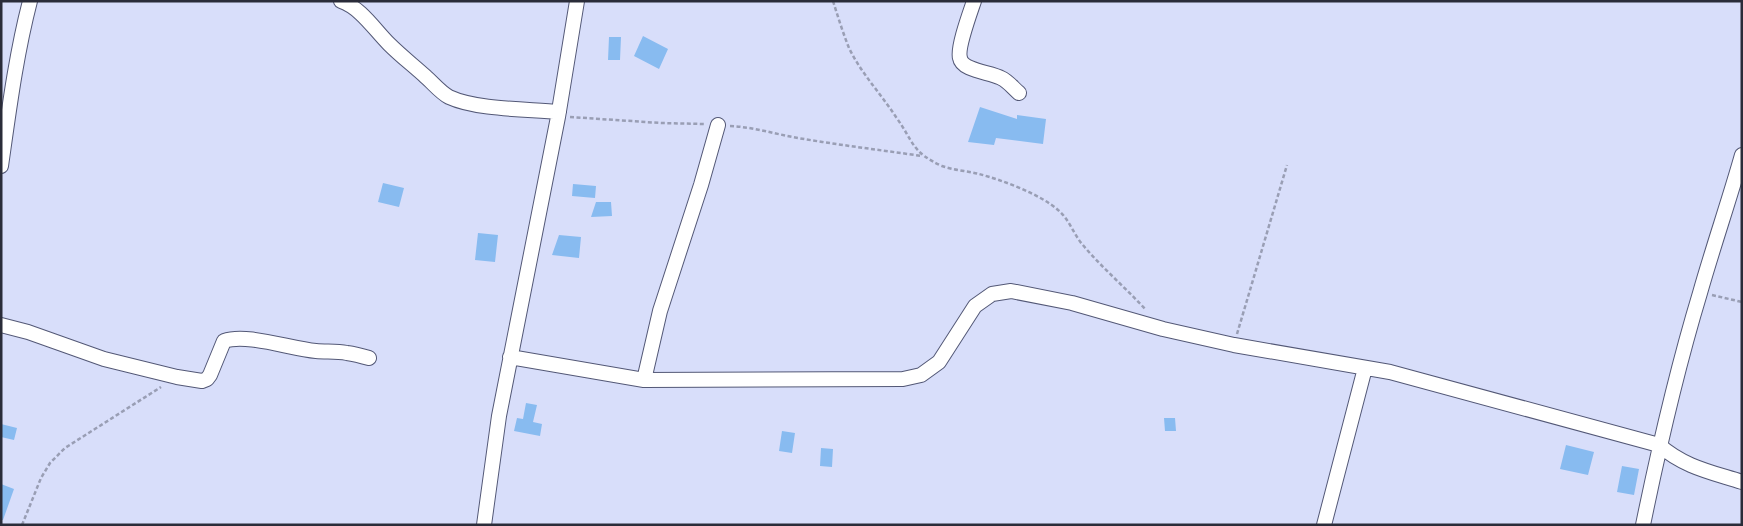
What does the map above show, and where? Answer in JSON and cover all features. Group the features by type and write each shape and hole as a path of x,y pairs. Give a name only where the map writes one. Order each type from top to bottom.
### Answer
{"street":[{"path":"1,166 12,85 30,1"},
{"path":"341,1 349,4 362,14 398,53 436,88 449,97 465,102 559,114"},
{"path":"484,525 499,416 559,114 577,1"},
{"path":"974,1 961,46 959,57 961,62 966,67 1002,78 1019,93"},
{"path":"644,380 660,311 701,185 718,125"},
{"path":"1643,525 1659,445 1700,293 1742,155"},
{"path":"510,357 644,380 723,381 804,378 869,381 903,379 921,375 939,362 975,306 992,294 1011,291 1072,303 1234,345 1390,372 1659,445 1672,456 1688,465 1742,482"},
{"path":"1,325 28,332 104,359 177,377 202,381 210,376 220,348 224,341 228,340 240,339 315,351 347,353 369,358"},
{"path":"1324,525 1365,368"}],"path":[{"path":"833,1 850,49 869,80 898,119 913,146 922,156"},
{"path":"559,114 661,123 745,127 798,138 922,156 943,166 1012,185 1037,196 1058,210 1092,256 1163,328"},
{"path":"1234,345 1287,165"},
{"path":"1700,293 1742,302"},
{"path":"22,525 41,478 50,463 65,448 177,377"}],"building":[{"path":"643,36 668,49 659,69 634,56"},
{"path":"609,37 621,37 620,60 608,60"},
{"path":"980,107 1017,119 1017,115 1046,119 1043,144 996,138 994,145 968,142"},
{"path":"383,183 404,188 399,207 378,202"},
{"path":"573,184 596,186 595,198 572,196"},
{"path":"596,202 611,202 612,216 591,217"},
{"path":"478,233 498,235 495,262 475,260"},
{"path":"559,235 581,237 579,258 552,255"},
{"path":"526,403 537,405 533,422 542,424 540,436 514,431 517,418 523,419"},
{"path":"1164,418 1175,418 1176,431 1165,431"},
{"path":"1,424 17,428 14,440 1,437"},
{"path":"782,431 795,433 792,453 779,451"},
{"path":"1566,445 1594,452 1588,475 1560,469"},
{"path":"821,448 833,449 832,467 820,466"},
{"path":"1622,466 1639,469 1634,495 1617,492"},
{"path":"1,484 14,489 3,520 1,520"}]}
